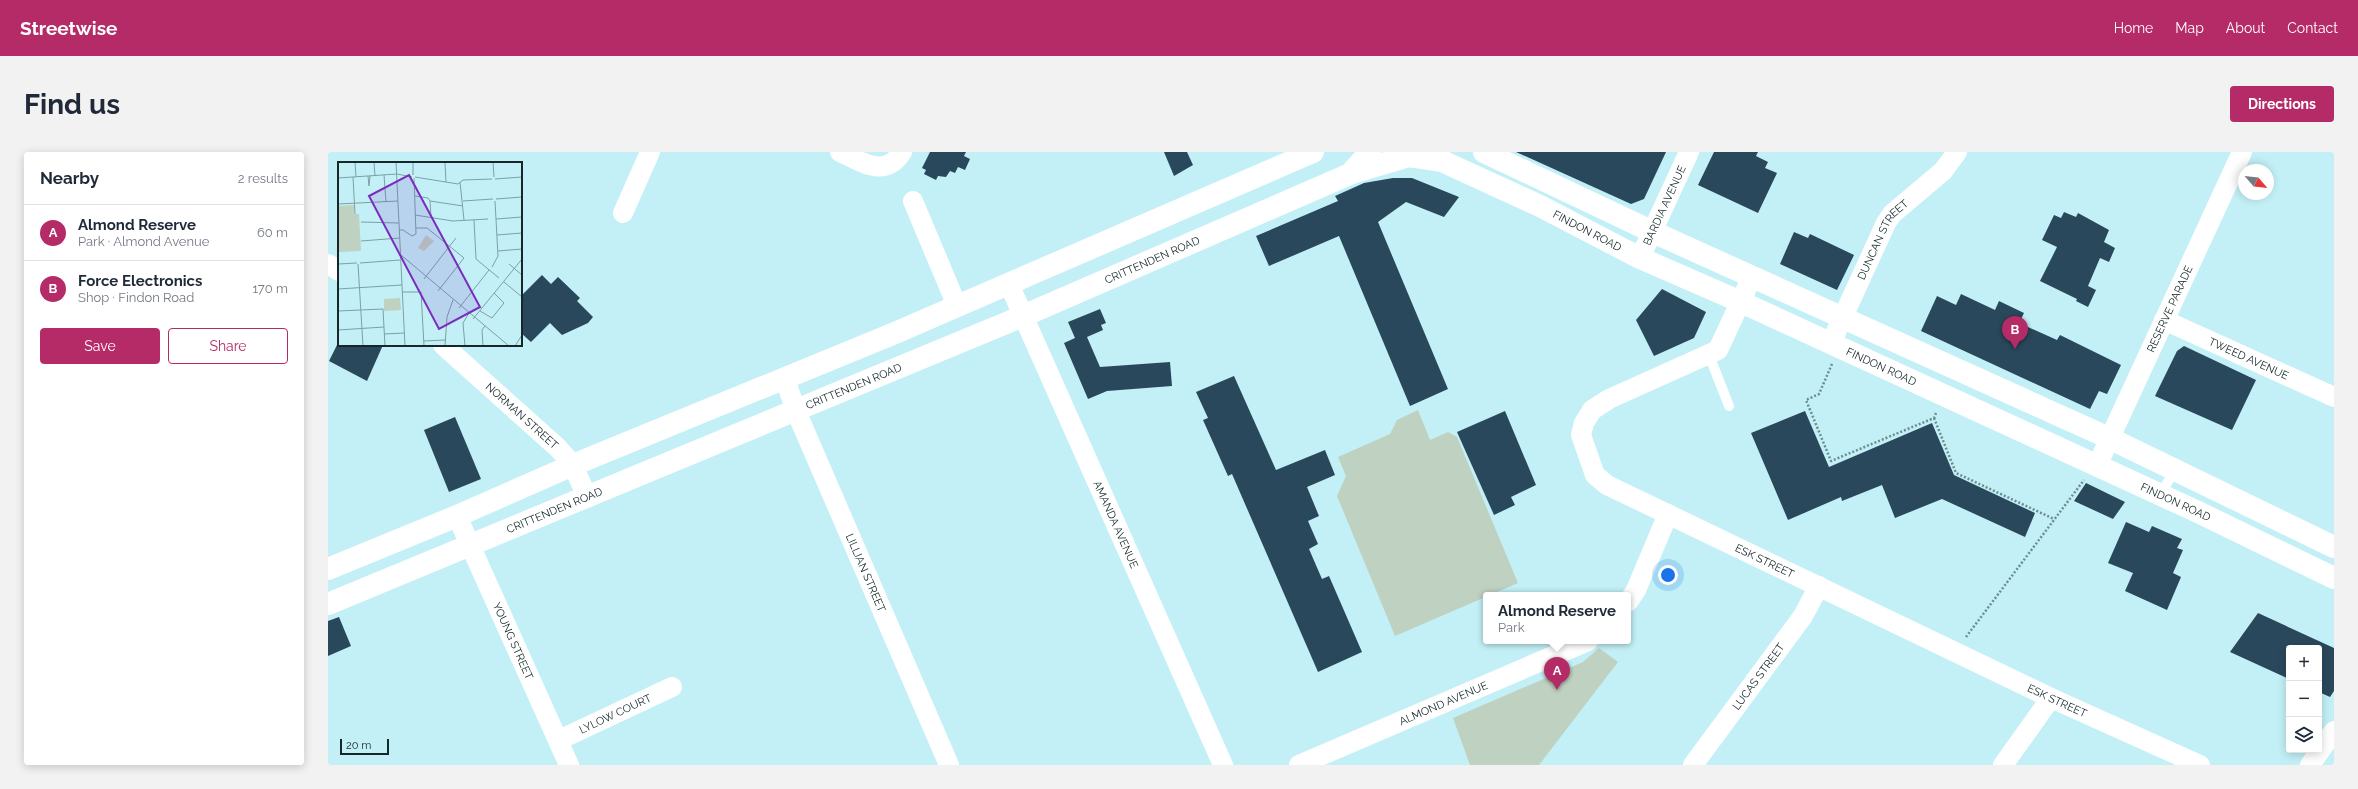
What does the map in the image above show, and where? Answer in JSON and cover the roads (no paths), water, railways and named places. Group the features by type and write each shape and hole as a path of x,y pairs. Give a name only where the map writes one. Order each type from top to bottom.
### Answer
{"main road":[{"path":"328,569 457,516 573,465 785,379 1313,152"},
{"name":"CRITTENDEN ROAD","path":"328,604 470,547 1023,316 1350,174 1370,152"},
{"path":"1484,152 1842,319 2109,438 2334,547"},
{"name":"FINDON ROAD","path":"1350,174 1409,156 1436,156 1540,206 1640,258 1741,302 1833,352 2092,471 2160,495 2334,578"},
{"path":"1540,206 1569,192"}],"street":[{"path":"623,213 650,152"},
{"path":"840,152 874,168 895,158"},
{"name":"BARDIA AVENUE","path":"1640,258 1689,152"},
{"name":"DUNCAN STREET","path":"1833,352 1842,319 1886,223 1892,214 1943,171 1957,152"},
{"name":"RESERVE PARADE","path":"2092,471 2109,438 2242,152"},
{"path":"913,201 957,306"},
{"path":"328,264 338,270"},
{"name":"ESK STREET","path":"1752,277 1718,350 1710,355 1609,399 1592,410 1584,423 1581,435 1595,474 1607,485 2051,698 2200,765"},
{"name":"AMANDA AVENUE","path":"1009,284 1223,765"},
{"name":"TWEED AVENUE","path":"2164,320 2334,398"},
{"name":"NORMAN STREET","path":"443,346 558,448 573,465 587,497"},
{"name":"LILLIAN STREET","path":"785,379 796,411 949,765"},
{"path":"1631,598 1636,590 1668,514"},
{"name":"YOUNG STREET","path":"457,516 569,765"},
{"name":"LUCAS STREET","path":"1702,763 1803,616 1819,586"},
{"name":"ALMOND AVENUE","path":"1299,765 1581,644"},
{"name":"LYLOW COURT","path":"558,740 672,687"},
{"path":"2002,765 2051,698"},
{"path":"2310,765 2334,731"}],"lane":[{"path":"1710,355 1729,406"},
{"path":"2160,495 2175,470"}],"place":[{"name":"Force Electronics","path":"2015,349"},
{"name":"Almond Reserve","path":"1557,690"}]}
